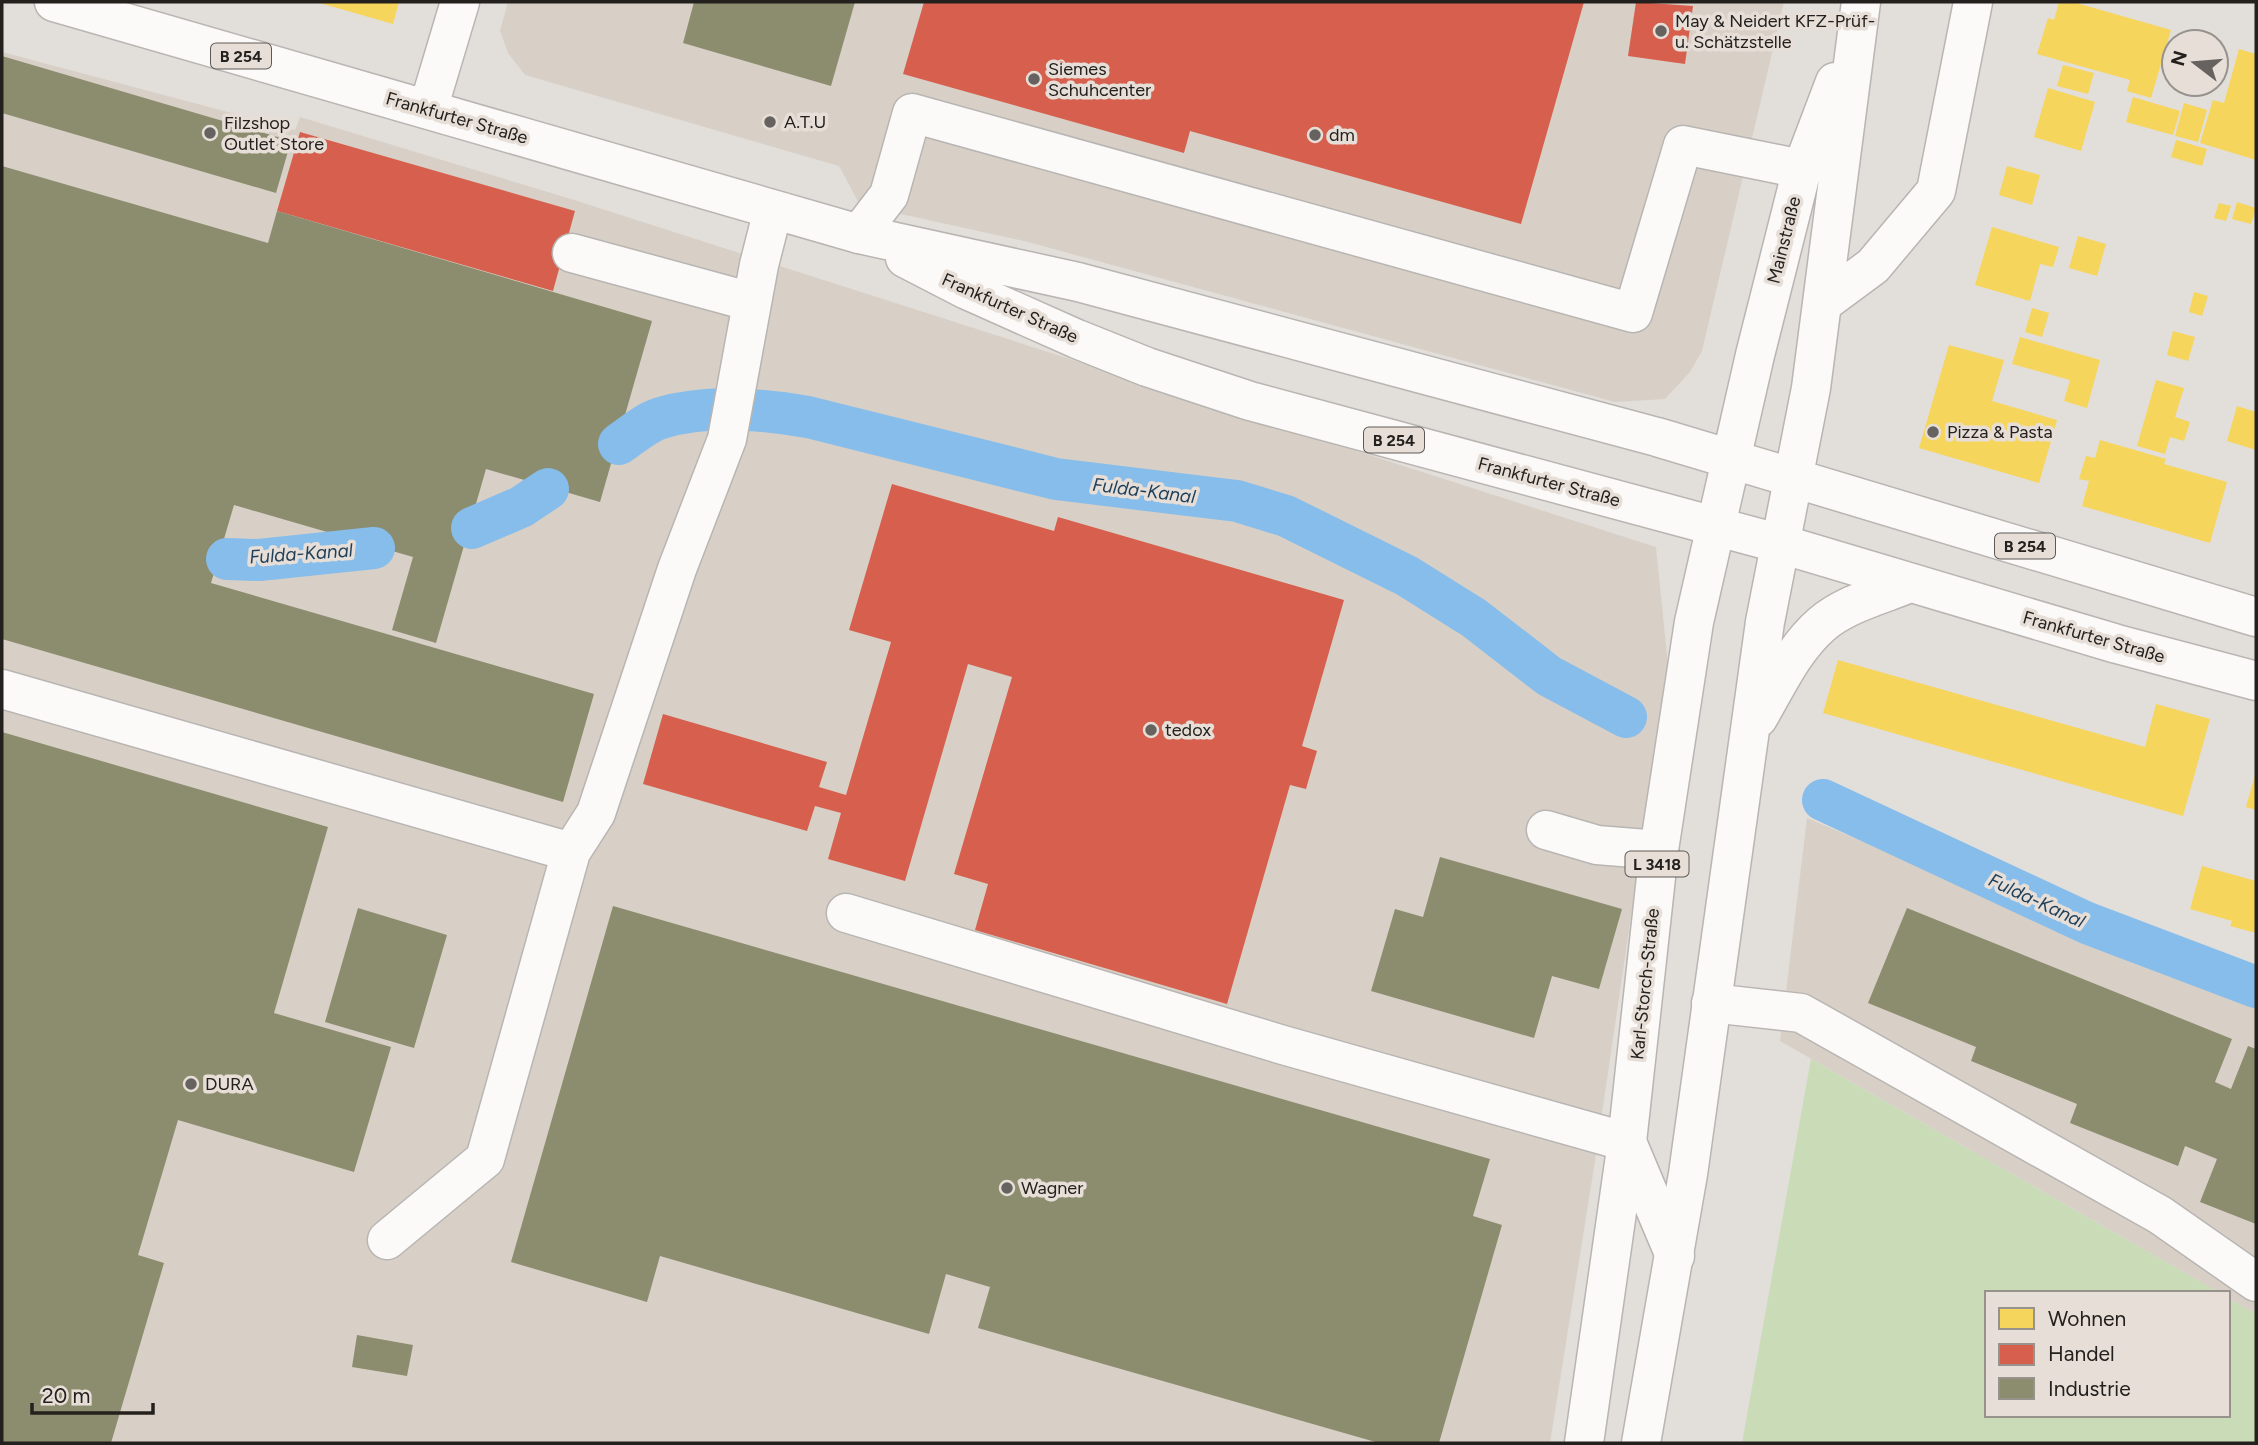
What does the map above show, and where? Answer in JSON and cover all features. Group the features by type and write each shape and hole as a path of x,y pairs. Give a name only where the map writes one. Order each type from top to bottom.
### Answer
{"main road":[{"name":"Frankfurter Straße","path":"54,2 859,234 1078,282 1732,459 2256,617"},
{"path":"428,109 460,2"},
{"path":"1823,303 1873,266 1936,191 1973,2"},
{"name":"Mainstraße","path":"1716,526 1802,169 1859,14"},
{"name":"Mainstraße","path":"1781,544 1811,388 1859,14"},
{"path":"859,234 889,195 912,113 1633,313 1683,145 1802,169"},
{"path":"387,1240 485,1159 571,852 596,813 677,569 727,439 752,302 773,210"},
{"name":"Frankfurter Straße","path":"859,234 967,290 1146,367 1250,401 1781,544 2256,681"},
{"path":"572,253 752,302"},
{"name":"Karl-Storch-Straße","path":"1584,1443 1627,1142 1658,850 1694,622 1716,526"},
{"path":"1641,1443 1675,1256 1747,738 1781,544"},
{"path":"1747,738 1793,658 1822,624 1864,601 1910,583"},
{"path":"2,689 571,852"},
{"path":"1546,830 1597,845 1658,850"},
{"path":"846,913 1283,1045 1627,1142 1675,1256"},
{"path":"1711,1003 1801,1013 2160,1215 2256,1282"}],"shaded area":[{"path":"508,2 1784,2 1702,351 1690,372 1665,399 1615,402 1028,242 860,205 839,166 525,75 508,53 500,31"},
{"path":"2,52 295,130 300,117 571,199 1656,547 1668,665 1595,1161 1550,1443 2,1443"},
{"path":"1807,818 2256,1007 2256,1314 2230,1299 2230,1291 2217,1291 1780,1041"}],"green space":[{"path":"1811,1059 2217,1291 1985,1291 1985,1417 2230,1417 2230,1299 2256,1314 2256,1443 1742,1443"}],"building: Wohnen":[{"path":"316,2 399,2 393,24"},
{"path":"2059,2 2073,2 2164,28 2160,28 2160,67 2151,98 2127,91 2130,80 2037,54 2048,18 2054,20"},
{"path":"2239,49 2256,54 2256,160 2200,143 2213,100 2224,103 2225,98 2230,98 2230,81"},
{"path":"2063,65 2094,73 2088,94 2057,86"},
{"path":"2048,88 2095,102 2081,151 2034,137"},
{"path":"2133,97 2180,111 2173,135 2126,122"},
{"path":"2184,103 2207,110 2198,142 2175,136"},
{"path":"2176,140 2207,149 2202,166 2171,157"},
{"path":"2007,166 2040,175 2032,205 1999,195"},
{"path":"2237,202 2256,208 2251,224 2232,219"},
{"path":"2219,203 2231,206 2226,221 2214,218"},
{"path":"1992,227 2059,247 2053,267 2040,264 2030,301 1975,285"},
{"path":"2078,236 2106,244 2097,276 2069,268"},
{"path":"2194,292 2208,296 2202,316 2189,312"},
{"path":"2032,308 2049,313 2042,337 2025,332"},
{"path":"2173,331 2195,337 2188,361 2167,355"},
{"path":"2020,337 2100,360 2087,408 2064,401 2070,380 2012,364"},
{"path":"1949,345 2004,360 1992,401 2057,420 2039,483 1919,448"},
{"path":"2156,380 2184,388 2175,417 2190,422 2184,441 2170,437 2165,454 2137,446"},
{"path":"2237,406 2256,412 2256,450 2227,441"},
{"path":"2100,440 2166,459 2164,464 2227,482 2210,543 2082,506 2089,481 2079,479 2086,456 2095,458"},
{"path":"1838,660 2145,747 2156,704 2210,719 2183,816 1823,713"},
{"path":"2256,775 2256,810 2246,807"},
{"path":"2202,866 2256,881 2256,933 2230,926 2232,921 2190,909"}],"building: Handel":[{"path":"924,2 1584,2 1521,224 1190,131 1184,153 903,74"},
{"name":"May & Neidert KFZ-Prüf- u. Schätzstelle","path":"1636,2 1693,6 1685,64 1628,56"},
{"path":"300,132 575,211 553,291 277,211"},
{"name":"tedox","path":"892,484 1054,531 1058,517 1344,600 1302,746 1317,751 1306,789 1290,785 1227,1004 975,930 988,884 954,874 1012,677 968,664 905,881 828,859 841,813 815,806 807,831 643,784 663,714 827,762 819,787 846,795 891,642 849,630"}],"building: Industrie":[{"path":"694,2 855,2 831,86 683,43"},
{"path":"2,56 291,141 276,193 2,113"},
{"path":"2,166 268,243 277,211 652,321 600,502 486,469 436,643 392,630 413,557 234,505 211,583 594,694 563,802 2,639"},
{"name":"DURA","path":"2,732 328,827 274,1013 391,1047 354,1172 178,1120 138,1255 164,1263 111,1443 2,1443"},
{"path":"1440,857 1622,909 1599,989 1552,976 1534,1038 1371,991 1395,909 1423,917"},
{"name":"Wagner","path":"613,906 1490,1159 1473,1216 1502,1225 1439,1443 1379,1443 978,1328 990,1287 946,1274 929,1334 660,1256 647,1302 511,1262"},
{"path":"358,908 447,935 414,1048 325,1022"},
{"path":"1907,908 2232,1039 2215,1082 2231,1089 2248,1046 2256,1049 2256,1224 2200,1202 2217,1159 2185,1146 2178,1166 2070,1123 2077,1104 1971,1061 1976,1047 1868,1003"},
{"path":"357,1335 413,1345 407,1376 352,1367"}],"waterway":[{"name":"Fulda-Kanal","path":"619,444 650,422 679,414 716,409 772,412 808,417 1056,479 1237,501 1286,516 1407,576 1474,618 1549,676 1626,717"},
{"name":"Fulda-Kanal","path":"472,528 521,507 548,489"},
{"name":"Fulda-Kanal","path":"227,559 259,560 374,548"},
{"name":"Fulda-Kanal","path":"1823,800 2087,923 2256,987"}],"place":[{"name":"May & Neidert KFZ-Prüf- u. Schätzstelle","path":"1661,31"},
{"name":"Siemes Schuhcenter","path":"1034,79"},
{"name":"A.T.U","path":"770,122"},
{"name":"Filzshop Outlet Store","path":"210,133"},
{"name":"dm","path":"1315,135"},
{"name":"Pizza & Pasta","path":"1933,432"},
{"name":"tedox","path":"1151,730"},
{"name":"DURA","path":"191,1084"},
{"name":"Wagner","path":"1007,1188"}]}
